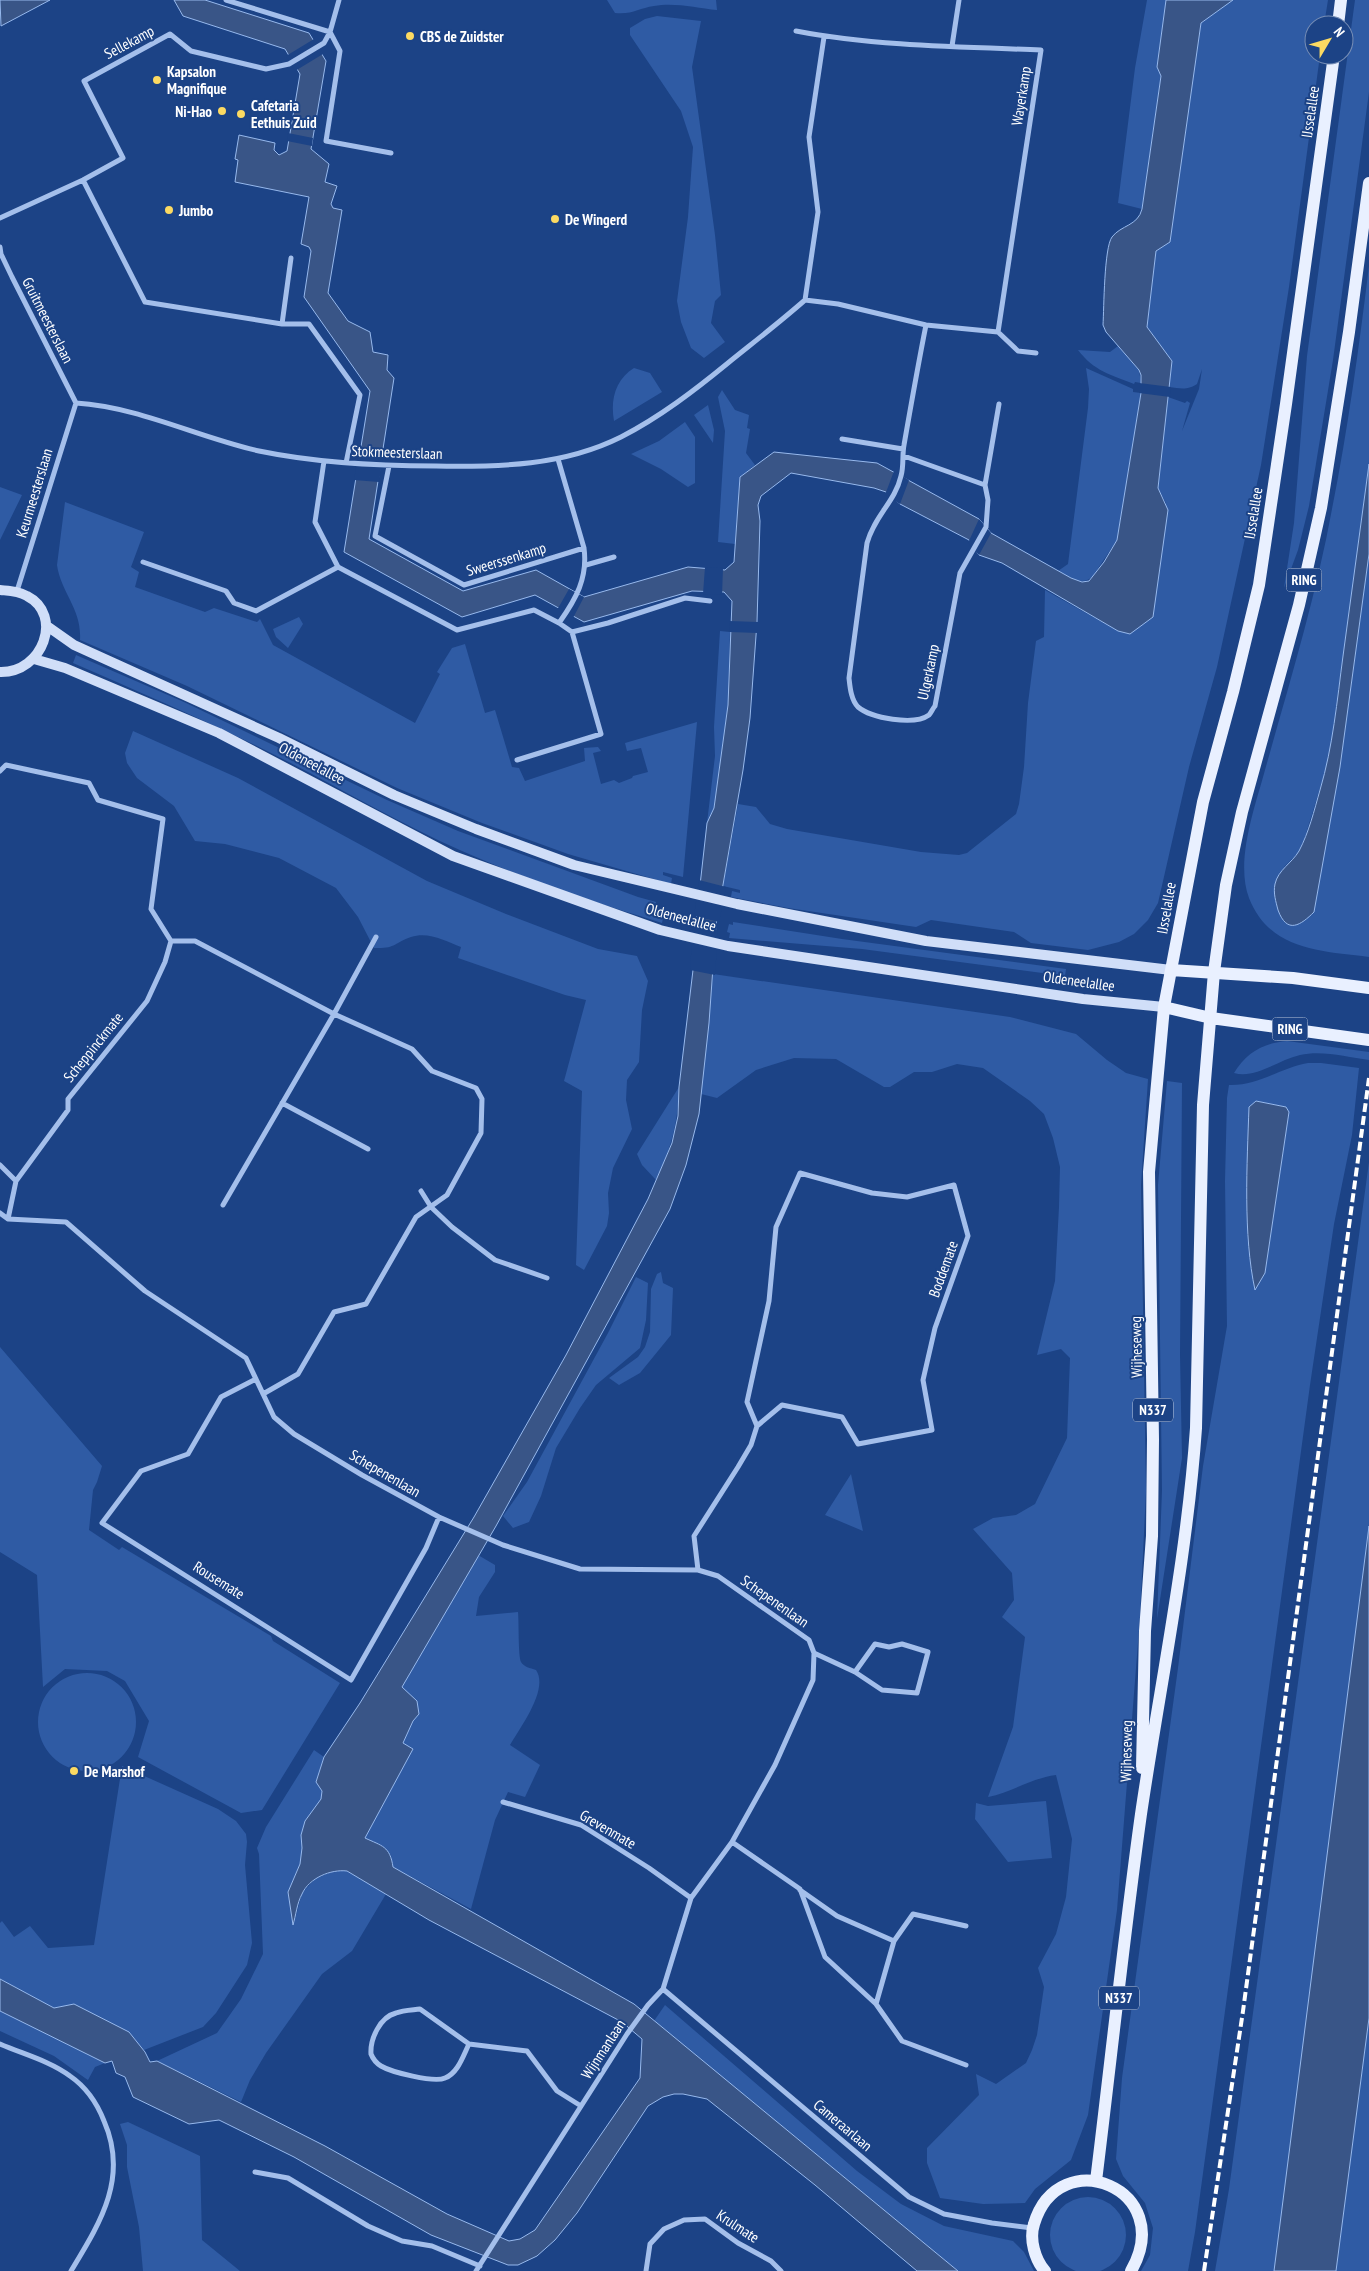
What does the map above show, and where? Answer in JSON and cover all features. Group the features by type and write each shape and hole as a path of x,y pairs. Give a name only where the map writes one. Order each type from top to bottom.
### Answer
{"main road":[{"path":"1339,15 1341,0"},
{"name":"IJsselallee","path":"1171,970 1203,802 1233,692 1259,584 1333,65"},
{"name":"RING","path":"1214,972 1226,885 1242,812 1299,605 1321,508 1349,332 1369,183"},
{"path":"0,590 29,596 36,604 46,626 45,639 34,659 18,670 0,672"},
{"name":"Oldeneelallee","path":"46,626 74,645 279,738 394,795 476,829 566,862 660,887 737,904 926,941 1171,970 1294,978 1369,988"},
{"name":"Oldeneelallee","path":"34,659 65,668 219,734 453,856 660,930 728,946 1083,999 1164,1007 1211,1018 1369,1040"},
{"name":"Wijheseweg","path":"1141,1814 1145,1631 1153,1516 1154,1439 1149,1172 1164,1007 1171,970"},
{"name":"N337","path":"1211,1018 1214,972"},
{"name":"Wijheseweg","path":"1096,2181 1141,1814 1171,1631 1193,1470 1196,1428 1203,1105 1211,1018"},
{"path":"1045,2271 1034,2250 1032,2228 1038,2211 1048,2197 1062,2186 1079,2181 1096,2181 1115,2188 1130,2200 1139,2216 1143,2235 1140,2254 1131,2271"}],"street":[{"path":"226,0 330,32 340,50 326,141 392,153"},
{"path":"330,32 339,0"},
{"path":"952,46 959,0"},
{"name":"Wayerkamp","path":"796,31 824,37 1041,50 998,332"},
{"name":"Sellekamp","path":"0,218 83,180 123,158 84,81 170,34 191,51 266,68 289,64 324,43 330,32"},
{"path":"824,37 809,137 818,212 805,300 838,304 926,325 998,332 1018,351 1036,353"},
{"path":"83,180 145,302 282,324 309,324 360,395 346,463"},
{"name":"Gruitmeesterslaan","path":"0,247 1,255 76,403"},
{"path":"282,324 291,258"},
{"name":"Stokmeesterslaan","path":"76,403 105,405 258,450 324,461 382,466 514,466 558,459 581,453 620,438 657,416 704,382 805,300"},
{"name":"Ulgerkamp","path":"926,325 903,449 902,476 892,500 880,513 872,527 867,543 849,678 851,692 858,706 891,719 915,721 929,715 935,706 960,573 986,527 988,500 985,485 999,404"},
{"name":"Keurmeesterslaan","path":"17,592 76,403"},
{"path":"842,439 903,449"},
{"path":"904,456 985,485"},
{"path":"558,459 584,548 586,565 577,593 559,624"},
{"path":"324,461 315,522 338,567 456,630 534,610 572,632 602,734 517,760"},
{"name":"Sweerssenkamp","path":"389,466 375,536 464,585 584,548"},
{"path":"586,565 614,557"},
{"path":"144,562 226,591 234,603 256,611 338,567"},
{"path":"572,632 608,623 685,598 710,601"},
{"path":"0,771 6,765 89,783 98,800 163,819 151,909 171,941 194,941 334,1014 412,1048 432,1072 476,1088 482,1100 481,1132 447,1195 416,1217 366,1304 334,1312 298,1374 263,1394"},
{"path":"224,1205 334,1014 376,936"},
{"name":"Scheppinckmate","path":"8,1219 16,1181 68,1110 68,1099 147,1001 165,962 171,941"},
{"path":"282,1102 368,1149"},
{"path":"0,1165 16,1181"},
{"name":"Boddemate","path":"698,1570 694,1536 751,1445 757,1426 782,1405 842,1417 858,1444 932,1430 923,1380 935,1328 968,1236 954,1185 907,1197 872,1193 800,1173 776,1227 769,1301 747,1402 757,1426"},
{"path":"421,1191 432,1207 452,1227 495,1260 547,1278"},
{"path":"0,1213 8,1219"},
{"name":"Schepenenlaan","path":"8,1219 66,1222 145,1291 246,1358 274,1417 294,1434 439,1518 503,1545 580,1569 698,1570 718,1576 809,1640 814,1652 855,1672 882,1690 917,1692 928,1652 902,1644 889,1648 875,1644 855,1672"},
{"name":"Rousemate","path":"256,1379 221,1397 188,1454 142,1471 102,1523 351,1680 426,1548 439,1518"},
{"path":"814,1652 813,1680 775,1765 732,1842 837,1916 894,1941"},
{"name":"Grevenmate","path":"503,1802 581,1825 649,1868 691,1898"},
{"name":"Wijnmanlaan","path":"476,2271 627,2034 648,2005 663,1989 691,1898 732,1842"},
{"path":"800,1889 825,1957 876,2004 902,2041 966,2065"},
{"path":"876,2004 894,1941 913,1914 966,1926"},
{"name":"Cameraarlaan","path":"663,1989 909,2197 944,2214 1032,2228"},
{"path":"469,2044 454,2072 445,2079 434,2080 380,2066 371,2054 374,2035 384,2020 394,2013 420,2010 469,2044 527,2051 556,2090 581,2106"},
{"path":"0,2044 70,2076 89,2093 98,2105 106,2126 114,2152 112,2187 100,2223 71,2271"},
{"path":"255,2172 288,2178 368,2226 402,2241 432,2246 481,2263"},
{"name":"Krulmate","path":"646,2271 650,2244 664,2229 684,2220 705,2219 738,2243 771,2261 781,2271"}],"shaded area":[{"path":"0,0 50,0 1,26"},
{"path":"174,0 205,0 309,33 326,61 311,149 329,164 325,182 337,186 331,204 333,208 342,210 328,293 348,321 370,332 373,352 388,355 387,370 394,378 369,539 463,591 536,570 584,597 688,567 725,570 734,562 740,477 774,452 877,463 979,519 991,533 1071,578 1082,582 1089,581 1104,562 1117,540 1141,393 1141,375 1139,370 1106,332 1103,325 1105,279 1107,253 1112,237 1137,219 1142,209 1161,76 1157,67 1166,0 1233,0 1201,23 1170,242 1156,251 1147,327 1172,361 1158,488 1168,510 1153,617 1130,634 1118,631 1002,563 979,555 969,540 900,504 886,492 874,488 791,473 761,496 758,505 760,521 757,622 750,718 743,770 716,925 709,1023 699,1114 686,1165 670,1209 496,1526 402,1687 417,1701 419,1714 413,1721 403,1743 413,1749 365,1838 381,1845 387,1851 392,1860 393,1867 634,2004 958,2271 917,2271 815,2185 707,2099 683,2094 663,2097 648,2106 577,2213 555,2240 537,2256 518,2265 508,2265 431,2235 294,2157 219,2120 189,2124 133,2097 125,2077 116,2073 112,2061 105,2063 0,2011 0,1979 54,2008 74,2004 129,2032 145,2052 150,2062 157,2061 325,2146 447,2214 509,2241 520,2239 535,2230 640,2078 642,2039 622,2022 429,1920 347,1871 328,1873 315,1879 305,1888 300,1898 293,1925 288,1892 300,1864 301,1835 305,1821 321,1799 322,1791 316,1782 324,1757 360,1703 474,1517 566,1355 648,1199 672,1143 678,1116 679,1087 693,970 696,921 707,823 714,808 728,705 732,601 724,592 692,591 584,622 535,595 462,617 344,552 370,391 304,297 311,251 309,247 301,244 309,197 235,182 238,160 235,159 239,135 275,143 274,150 279,155 287,151 300,74 285,49 183,16"},
{"path":"607,0 716,0 717,10 662,5 626,13 615,13"},
{"path":"1147,0 1166,0 1157,67 1161,76 1142,209 1118,203 1135,68"},
{"path":"1233,0 1328,0 1326,15 1304,15 1304,65 1319,65 1289,287 1261,465 1217,667 1189,767 1158,903 1148,920 1134,934 1119,942 1088,950 1031,943 1014,932 931,920 916,927 788,908 731,897 732,891 740,893 740,890 723,886 738,804 756,807 770,824 787,829 921,852 959,855 967,853 1016,814 1019,804 1024,767 1028,703 1036,641 1044,637 1045,590 1118,631 1130,634 1166,503 1158,488 1168,397 1190,403 1182,431 1199,389 1202,369 1197,384 1190,388 1169,387 1172,361 1147,327 1156,251 1170,242 1201,23"},
{"path":"1355,0 1369,0 1369,92 1333,360 1309,506 1298,550 1284,588 1294,523 1307,356 1346,65 1354,65 1353,15"},
{"path":"657,16 701,21 692,67 715,235 721,295 715,301 711,323 725,342 704,358 691,348 681,322 677,301 688,217 693,147 681,111 630,35 630,28 645,19"},
{"path":"1369,266 1369,464 1329,759 1305,837 1298,853 1284,867 1278,909 1340,767 1369,554 1369,957 1315,950 1284,938 1270,929 1258,916 1249,898 1244,868 1245,851 1252,817 1302,640 1326,542 1348,418"},
{"path":"1118,346 1139,370 1141,383 1135,382 1134,384 1103,372 1090,363 1078,350 1110,352"},
{"path":"634,368 650,373 662,392 614,421 613,405 616,390 623,378"},
{"path":"1086,368 1133,389 1133,392 1141,393 1117,540 1093,576 1085,581 1080,581 1058,571 1068,564 1088,408 1089,389"},
{"path":"722,390 735,410 749,415 747,428 750,429 746,453 755,465 740,477 735,544 718,542 725,431 718,397"},
{"path":"708,405 714,430 713,443 694,415"},
{"path":"685,422 695,437 695,483 688,487 661,469 631,454 659,441"},
{"path":"1369,464 1369,554 1340,767 1314,912 1299,924 1290,925 1282,918 1278,910 1275,884 1279,875 1299,851 1306,836 1316,806 1328,757 1337,707"},
{"path":"0,487 22,495 0,540"},
{"path":"65,502 144,532 131,567 139,572 135,587 205,612 214,608 257,622 260,619 273,645 415,723 440,674 437,672 452,648 465,644 485,713 495,710 512,767 519,768 525,781 585,761 584,748 598,747 601,751 593,753 601,784 614,780 619,783 633,776 648,772 641,748 627,751 625,743 697,722 683,877 663,872 663,875 672,878 671,884 568,854 482,823 397,788 187,686 80,640 78,619 59,575 57,565"},
{"path":"299,617 303,624 288,648 276,637 273,629"},
{"path":"720,631 730,632 728,705 714,808 707,823 715,756 714,727"},
{"path":"76,655 184,702 387,800 458,831 656,902 655,907 668,910 666,919 663,918 662,923 586,899 511,872 462,851 239,738 73,663"},
{"path":"133,731 238,778 427,881 598,949 637,956 648,981 642,1010 639,1062 627,1080 626,1100 632,1129 613,1168 608,1193 609,1213 607,1226 584,1270 576,1265 582,1091 564,1081 586,1000 565,995 458,958 461,947 430,936 417,935 390,947 374,948 358,917 336,888 279,858 225,844 195,841 174,806 137,778 127,763 125,753"},
{"path":"733,922 842,939 1066,969 1065,976 862,949 729,938 730,933 727,932 729,924 733,925"},
{"path":"713,974 1010,1017 1076,1034 1126,1073 1148,1079 1141,1185 1146,1491 1140,1617 1117,1910 1088,2115 1071,2160 1035,2189 1025,2203 983,2204 940,2198 927,2163 927,2148 979,2095 976,2074 996,2084 1026,2063 1037,2035 1044,1987 1038,1968 1056,1934 1066,1897 1072,1839 1056,1775 988,1797 1013,1727 1025,1637 1002,1617 1014,1600 1012,1573 973,1529 993,1518 1016,1515 1035,1504 1067,1438 1070,1358 1061,1349 1037,1355 1055,1281 1060,1167 1053,1138 1044,1114 1030,1101 983,1068 957,1064 932,1072 914,1072 890,1087 884,1087 836,1059 794,1058 756,1070 717,1098 701,1094"},
{"path":"1287,1041 1369,1052 1369,1060 1317,1053 1292,1057 1259,1071 1242,1074 1234,1073 1244,1060 1256,1050 1270,1044"},
{"path":"1321,1063 1359,1068 1352,1135 1334,1224 1310,1385 1195,2232 1188,2271 1141,2271 1150,2255 1153,2228 1145,2203 1123,2176 1116,2159 1122,2078 1178,1668 1203,1466 1227,1326 1225,1181 1227,1098 1229,1085 1250,1083 1298,1065","holes":["1256,1101 1286,1107 1289,1112 1265,1273 1255,1289 1248,1243 1247,1195 1250,1147"]},
{"path":"1167,1081 1182,1083 1180,1355 1182,1458 1157,1619 1162,1491 1158,1185"},
{"path":"679,1087 673,1135 657,1181 642,1165 637,1154"},
{"path":"1256,1101 1286,1107 1289,1112 1265,1273 1255,1290 1247,1223 1247,1175 1249,1107"},
{"path":"1369,1162 1369,1526 1274,2271 1215,2271 1229,2189"},
{"path":"661,1272 663,1283 673,1288 671,1335 640,1373 619,1385 609,1378 638,1357 645,1347 650,1332 651,1289 657,1274"},
{"path":"636,1277 648,1283 646,1320 640,1348 596,1385 556,1448 541,1496 529,1522 513,1528 503,1516 527,1482 608,1333"},
{"path":"0,1347 102,1466 93,1490 89,1530 119,1550 122,1547 271,1636 273,1641 340,1683 262,1810 241,1813 138,1757 149,1721 125,1681 107,1671 65,1669 43,1687 37,1575 0,1552"},
{"path":"851,1474 863,1531 825,1515"},
{"path":"1369,1526 1369,2018 1336,2271 1274,2271"},
{"path":"478,1555 495,1565 495,1572 479,1597 476,1616 518,1612 521,1662 525,1666 536,1670 539,1678 539,1687 532,1708 510,1745 540,1765 525,1797 508,1792 495,1820 471,1909 393,1867 391,1855 364,1838 413,1749 402,1743 413,1721 419,1714 401,1687"},
{"path":"87,1673 106,1677 122,1687 132,1703 136,1722 132,1741 122,1757 106,1767 87,1771 68,1767 52,1757 42,1741 38,1722 42,1703 52,1687 68,1677"},
{"path":"314,1750 324,1757 316,1782 322,1791 321,1800 305,1821 301,1835 300,1864 288,1892 294,1923 302,1893 315,1879 336,1870 347,1871 386,1894 352,1951 322,1974 266,2053 250,2080 241,2102 157,2061 217,2033 241,1999 263,1954 259,1854 257,1848 266,1827"},
{"path":"122,1766 218,1809 236,1821 246,1834 247,1842 245,1865 252,1943 247,1965 216,2013 203,2027 144,2050 129,2032 54,2008 0,1979 0,1923 2,1921 14,1937 30,1926 48,1948 94,1945"},
{"path":"1046,1801 1052,1858 1008,1862 975,1819 976,1803 988,1806"},
{"path":"665,2005 857,2171 901,2204 944,2226 1013,2241 1024,2252 1034,2271 958,2271 654,2021"},
{"path":"0,2011 105,2063 95,2067 88,2080 54,2056 0,2031"},
{"path":"1369,2018 1369,2271 1336,2271"},
{"path":"128,2122 200,2156 202,2240 240,2271 143,2271 139,2227 127,2167 127,2145 120,2124"},
{"path":"1088,2197 1102,2200 1115,2208 1123,2221 1126,2235 1123,2249 1115,2262 1102,2270 1088,2273 1074,2270 1061,2262 1053,2249 1050,2235 1053,2221 1061,2208 1074,2200"}],"pier":[{"path":"314,39 323,54 295,71 286,56"},
{"path":"288,133 313,138 312,146 287,141"},
{"path":"1139,383 1171,387 1170,397 1139,393"},
{"path":"359,449 384,450 379,482 354,480"},
{"path":"894,471 909,480 900,504 885,495"},
{"path":"979,519 991,533 979,555 968,543"},
{"path":"705,567 723,568 722,595 703,594"},
{"path":"569,589 584,597 573,618 557,610"},
{"path":"729,621 758,622 758,633 730,632"},
{"path":"699,880 726,887 719,922 694,916"},
{"path":"693,925 718,930 715,975 690,970"}],"railway":[{"path":"1204,2271 1243,2011 1369,1078"}],"place":[{"name":"CBS de Zuidster","path":"410,36"},
{"name":"Kapsalon Magnifique","path":"157,80"},
{"name":"Ni-Hao","path":"222,111"},
{"name":"Cafetaria Eethuis Zuid","path":"241,114"},
{"name":"Jumbo","path":"169,210"},
{"name":"De Wingerd","path":"555,219"},
{"name":"De Marshof","path":"74,1771"}]}
